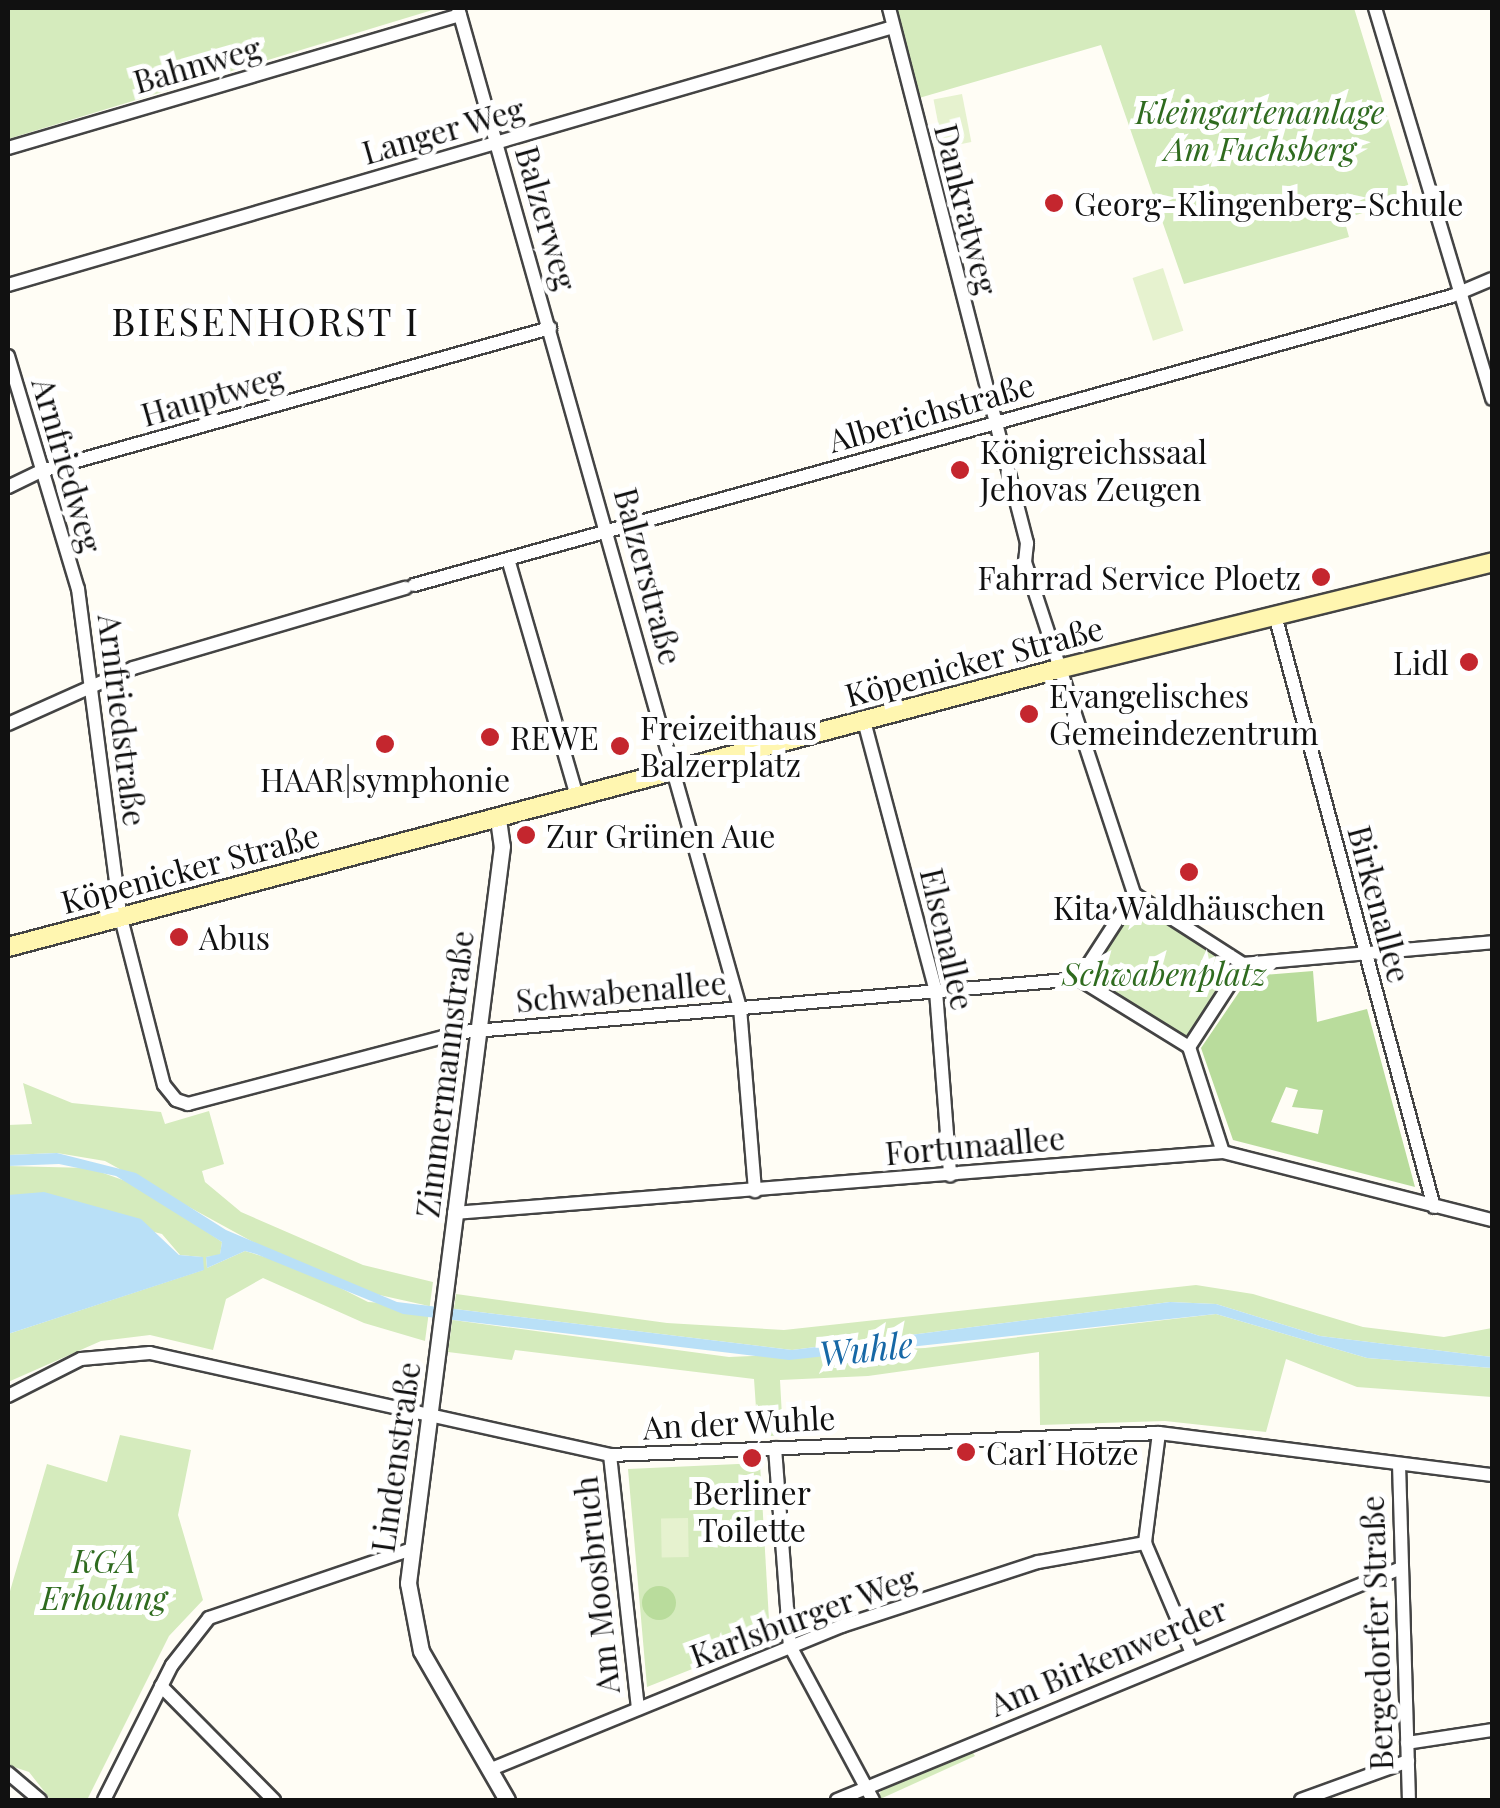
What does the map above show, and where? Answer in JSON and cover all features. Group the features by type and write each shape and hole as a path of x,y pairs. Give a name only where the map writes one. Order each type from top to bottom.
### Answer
{"main road":[{"name":"Köpenicker Straße","path":"8,947 122,924 864,720 1492,562"}],"street":[{"name":"Dankratweg","path":"888,8 1058,670 1134,894"},
{"path":"1375,8 1492,399"},
{"name":"Balzerweg","path":"459,12 584,444"},
{"name":"Bahnweg","path":"8,148 459,12"},
{"name":"Langer Weg","path":"8,285 893,27"},
{"name":"Alberichstraße","path":"8,724 133,668 508,558 1452,296 1460,288 1492,279"},
{"name":"Hauptweg","path":"8,487 42,472 550,328"},
{"name":"Arnfriedweg","path":"8,356 78,589"},
{"name":"Balzerstraße","path":"584,444 740,1008 755,1190"},
{"path":"508,558 578,797"},
{"name":"Arnfriedstraße","path":"78,589 122,924 164,1086 176,1100"},
{"name":"Birkenallee","path":"1275,615 1434,1208"},
{"name":"Elsenallee","path":"864,720 936,991 950,1175"},
{"name":"Zimmermannstraße","path":"439,1336 502,846 498,818"},
{"path":"1223,1152 1189,1047 1079,979 1134,894 1243,964 1492,942"},
{"path":"1189,1047 1243,964"},
{"name":"Schwabenallee","path":"176,1100 188,1104 478,1031 1079,979"},
{"name":"Fortunaallee","path":"454,1213 1223,1152 1492,1220"},
{"name":"Lindenstraße","path":"439,1336 408,1550 422,1651 508,1800"},
{"name":"An der Wuhle","path":"8,1396 81,1359 150,1353 610,1456 1159,1433 1492,1475"},
{"path":"1159,1433 1146,1543 1191,1651"},
{"path":"775,1448 790,1646 870,1794"},
{"name":"Am Moosbruch","path":"610,1456 638,1708"},
{"name":"Bergedorfer Straße","path":"1399,1464 1409,1800"},
{"name":"Karlsburger Weg","path":"489,1770 790,1646 1038,1562 1146,1543"},
{"path":"104,1800 185,1643 220,1612 408,1550"},
{"name":"Am Birkenwerder","path":"837,1800 870,1794 1191,1651 1402,1568"},
{"path":"161,1686 274,1800"},
{"path":"1407,1742 1492,1730"},
{"path":"1301,1800 1408,1761"},
{"path":"8,1773 40,1800"}],"green space":[{"path":"8,8 439,8 8,139"},
{"name":"Kleingartenanlage Am Fuchsberg","path":"896,8 1354,8 1412,197 1344,219 1349,237 1184,284 1101,45 919,98"},
{"path":"962,94 971,142 943,148 934,100"},
{"path":"1163,268 1183,331 1153,341 1133,278"},
{"name":"Schwabenplatz","path":"1134,906 1145,906 1232,963 1235,971 1183,1040 1095,982 1093,968"},
{"path":"1313,971 1317,1022 1367,1009 1415,1187 1233,1140 1201,1048 1250,976","holes":["1286,1087 1298,1090 1292,1107 1323,1110 1318,1134 1271,1122"]},
{"path":"23,1083 72,1103 161,1112 165,1124 209,1111 224,1164 202,1171 205,1182 241,1212 363,1265 433,1282 425,1341 364,1323 263,1278 226,1299 213,1350 150,1335 101,1341 8,1382 8,1334 203,1270 202,1257 180,1255 162,1234 8,1195 8,1166 89,1168 137,1185 222,1242 220,1255 206,1257 207,1268 245,1251 301,1268 368,1302 429,1306 375,1294 253,1242 105,1161 57,1153 8,1155 8,1125 32,1124"},
{"path":"1196,1285 1253,1294 1363,1327 1444,1337 1492,1328 1492,1357 1320,1336 1216,1304 1170,1302 792,1350 455,1309 453,1320 729,1357 925,1348 1216,1314 1367,1358 1492,1368 1492,1397 1357,1387 1286,1359 1266,1432 1165,1421 1040,1425 1039,1352 868,1376 780,1380 783,1435 758,1437 754,1379 515,1350 512,1360 448,1352 456,1294 667,1323 784,1330"},
{"name":"KGA Erholung","path":"120,1435 191,1450 178,1515 203,1600 169,1636 87,1800 51,1800 29,1772 8,1765 8,1598 47,1464 107,1482"},
{"path":"760,1463 770,1638 647,1687 628,1469"},
{"path":"661,1518 688,1518 689,1557 662,1557"},
{"path":"659,1586 671,1591 676,1603 671,1615 659,1620 647,1615 642,1603 647,1591"},
{"path":"972,1751 975,1756 878,1800 882,1787"}],"water":[{"name":"Wuhle","path":"57,1153 136,1173 226,1230 397,1302 792,1350 1170,1302 1216,1304 1320,1336 1492,1357 1492,1368 1367,1358 1216,1314 789,1360 403,1314 245,1251 207,1268 206,1257 220,1254 222,1242 116,1176 59,1164 8,1166 8,1155"},
{"path":"44,1192 141,1219 179,1255 203,1257 204,1270 8,1334 8,1195"}],"place":[{"name":"Georg-Klingenberg-Schule","path":"1054,203"},
{"name":"Königreichssaal Jehovas Zeugen","path":"960,470"},
{"name":"Fahrrad Service Ploetz","path":"1321,577"},
{"name":"Lidl","path":"1469,662"},
{"name":"Evangelisches Gemeindezentrum","path":"1029,714"},
{"name":"REWE","path":"490,737"},
{"name":"HAAR|symphonie","path":"385,744"},
{"name":"Freizeithaus Balzerplatz","path":"620,746"},
{"name":"Zur Grünen Aue","path":"526,835"},
{"name":"Kita Waldhäuschen","path":"1189,872"},
{"name":"Abus","path":"179,937"},
{"name":"Carl Hotze","path":"966,1452"},
{"name":"Berliner Toilette","path":"752,1458"}],"district":[{"name":"BIESENHORST I","path":"266,321"}]}
